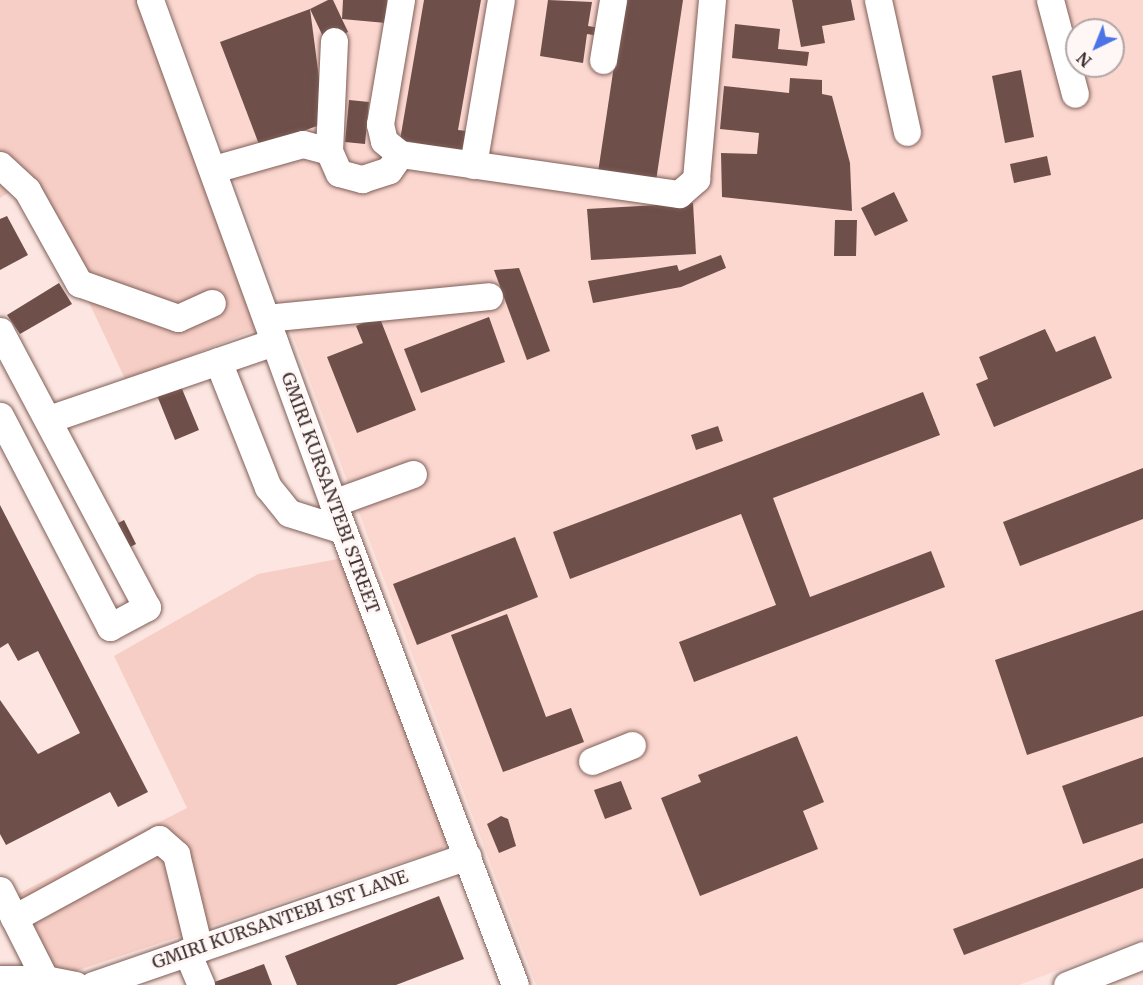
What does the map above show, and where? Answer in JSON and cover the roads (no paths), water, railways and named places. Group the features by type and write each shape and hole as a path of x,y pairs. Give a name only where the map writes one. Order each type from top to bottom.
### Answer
{"street":[{"name":"GMIRI KURSANTEBI STREET","path":"150,0 214,169 343,530 515,985"},
{"path":"401,0 380,124 384,141 400,154 679,194 696,179 712,0"},
{"path":"473,165 501,0"},
{"path":"603,60 613,0"},
{"path":"878,0 907,132"},
{"path":"1050,0 1075,94"},
{"path":"334,41 329,151 339,172 362,179 389,170 400,154"},
{"path":"214,169 303,144 329,151"},
{"path":"0,165 27,190 79,283 178,318 212,303"},
{"path":"49,419 218,361 270,330 489,296"},
{"path":"0,331 49,419 147,607 110,627 0,416"},
{"path":"218,361 267,487 289,513 343,530"},
{"path":"333,503 413,474"},
{"path":"592,761 632,745"},
{"path":"14,918 159,839 176,854 201,985"},
{"name":"GMIRI KURSANTEBI 1ST LANE","path":"93,985 467,856"},
{"path":"0,890 45,979"},
{"path":"1067,985 1143,955"},
{"path":"0,979 45,979 75,985"}]}
